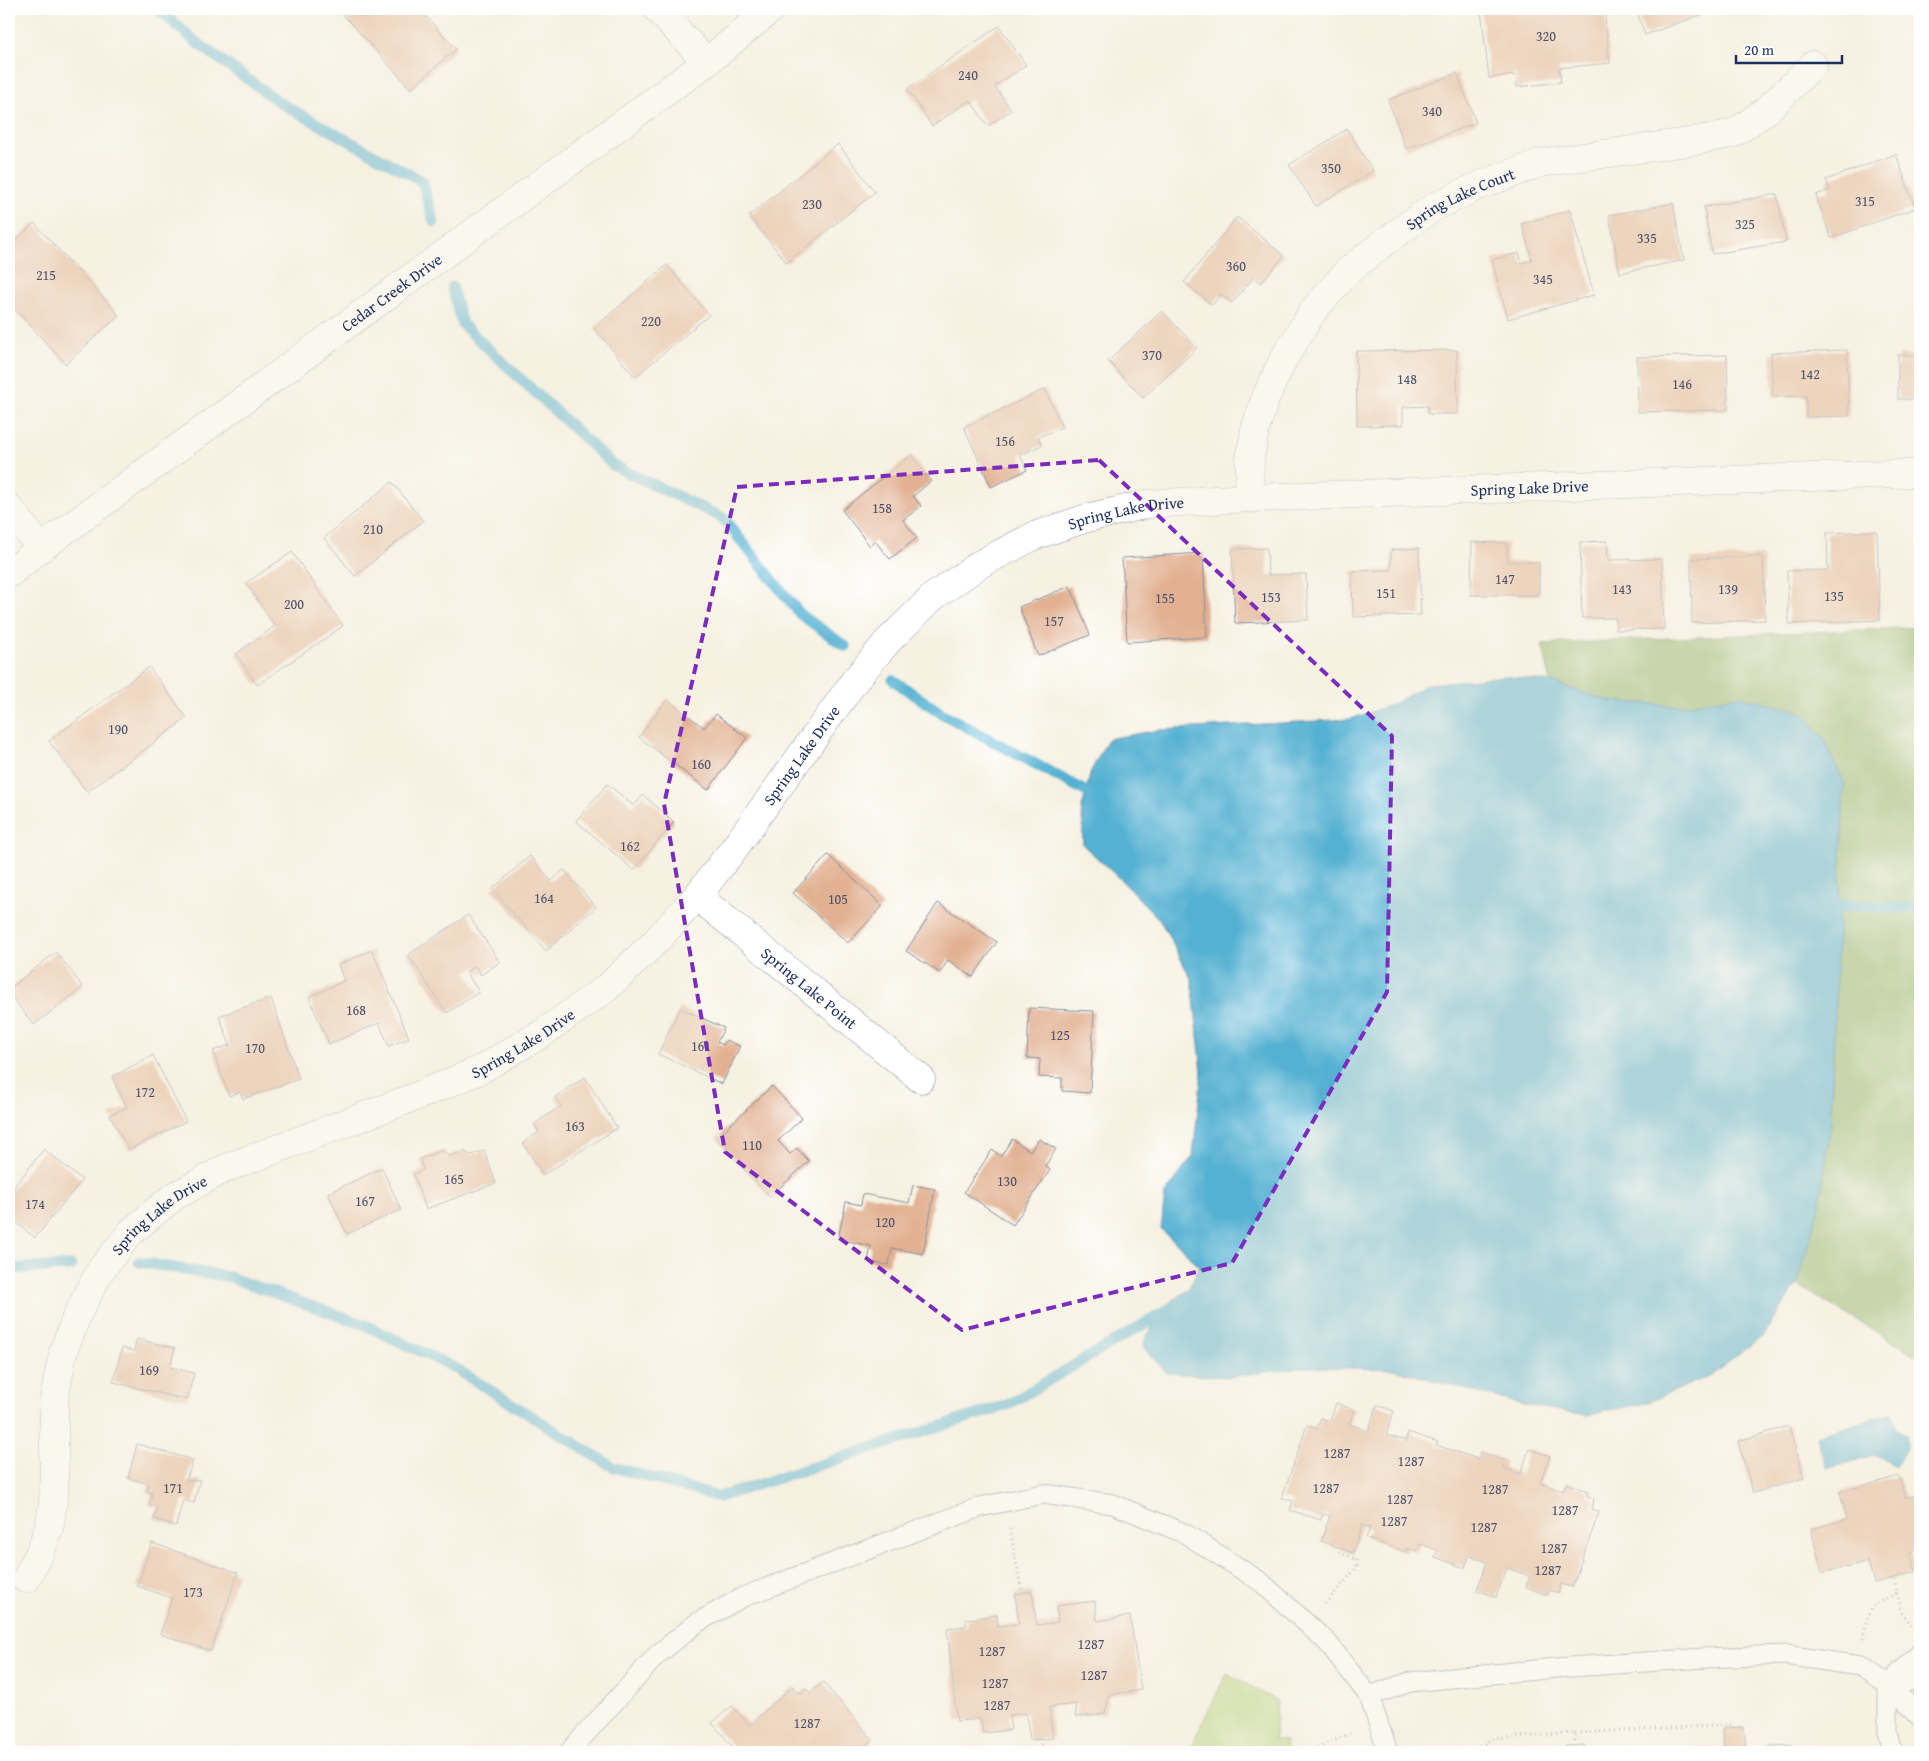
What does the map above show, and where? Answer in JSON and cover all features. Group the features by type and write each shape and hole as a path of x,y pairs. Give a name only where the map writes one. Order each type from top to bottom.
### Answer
{"street":[{"path":"657,9 707,62"},
{"name":"Cedar Creek Drive","path":"9,574 41,548 707,62 771,9"},
{"name":"Spring Lake Court","path":"1249,498 1250,460 1255,430 1265,399 1283,360 1313,311 1347,272 1383,243 1434,207 1478,186 1540,163 1695,141 1734,132 1766,110 1813,65"},
{"name":"Spring Lake Drive","path":"26,1580 40,1552 50,1524 54,1493 54,1399 63,1353 77,1314 100,1271 130,1232 173,1196 226,1168 480,1070 544,1033 608,987 656,942 697,896 733,850 856,679 888,641 933,597 980,564 1034,536 1086,518 1148,504 1249,498 1920,473"},
{"path":"9,508 41,548"},
{"name":"Spring Lake Point","path":"697,896 921,1079"}],"lane":[{"path":"569,1752 657,1655 698,1622 743,1597 980,1507 1043,1494 1113,1504 1186,1534 1261,1582 1328,1643 1369,1696 1388,1752"},
{"path":"1892,1752 1888,1732 1888,1684 1920,1652"},
{"path":"1369,1696 1410,1682 1556,1668 1705,1658 1785,1655 1860,1666 1888,1684 1920,1699"},
{"path":"1888,1684 1920,1680"},
{"path":"1888,1684 1920,1717"}],"path":[{"path":"1013,1548 1022,1592"},
{"path":"1308,1624 1357,1567 1357,1558 1340,1553 1342,1549"},
{"path":"1894,1578 1902,1613 1916,1631"},
{"path":"1868,1615 1875,1604 1897,1593"},
{"path":"1471,1752 1492,1739 1732,1724 1733,1728"},
{"path":"1308,1752 1352,1732"},
{"path":"1575,1733 1575,1745"},
{"path":"1041,1739 1042,1752"}],"highlighted area":[{"path":"1099,460 1392,736 1387,992 1232,1263 962,1330 725,1152 664,804 737,487"}],"green space":[{"path":"1920,627 1920,1358 1797,1285 1820,1202 1830,1129 1844,784 1825,740 1739,696 1678,706 1608,701 1551,682 1542,644"},
{"path":"1227,1673 1277,1701 1274,1740 1286,1741 1285,1752 1188,1752"}],"water":[{"path":"1505,676 1551,682 1608,701 1678,706 1739,696 1802,712 1825,740 1844,784 1830,1129 1820,1202 1797,1285 1763,1336 1712,1375 1646,1403 1588,1415 1523,1405 1393,1369 1307,1367 1226,1377 1167,1373 1143,1347 1156,1312 1188,1290 1199,1267 1180,1246 1161,1230 1165,1194 1193,1156 1202,1072 1192,980 1160,920 1083,845 1082,808 1091,771 1108,739 1159,730 1351,719 1393,704 1428,684"},
{"path":"1892,1413 1896,1429 1907,1435 1906,1446 1896,1466 1874,1455 1827,1469 1816,1436"}],"building":[{"path":"340,9 419,9 456,49 411,89"},
{"path":"1481,9 1604,9 1610,63 1559,68 1561,82 1517,87 1516,75 1489,78"},
{"path":"1636,9 1717,9 1645,35"},
{"path":"999,26 1026,65 995,86 1011,110 988,126 970,100 932,126 907,89"},
{"path":"1457,73 1476,123 1406,149 1388,100"},
{"path":"1347,129 1373,171 1316,206 1289,165"},
{"path":"838,144 875,192 787,263 749,216"},
{"path":"1896,154 1915,208 1831,238 1816,195 1830,190 1826,180"},
{"path":"1777,194 1786,242 1712,254 1704,207"},
{"path":"1673,203 1684,260 1620,273 1609,215"},
{"path":"1570,210 1594,295 1508,319 1492,260 1519,253 1522,263 1532,260 1522,224"},
{"path":"1237,217 1284,256 1261,283 1254,277 1232,303 1221,294 1212,305 1184,282"},
{"path":"34,223 119,315 66,364 9,303 9,247"},
{"path":"667,265 709,315 635,377 594,328"},
{"path":"1162,311 1197,348 1143,398 1108,361"},
{"path":"1457,350 1458,414 1428,414 1428,406 1403,407 1403,425 1357,426 1356,351"},
{"path":"1847,350 1849,416 1806,417 1806,396 1773,397 1771,353"},
{"path":"1727,355 1728,410 1638,412 1637,357"},
{"path":"1898,355 1920,355 1920,399 1898,399"},
{"path":"1045,389 1062,427 1038,437 1042,445 1020,455 1027,470 991,487 964,427"},
{"path":"911,455 931,481 913,496 921,506 903,520 917,538 890,559 875,541 870,546 842,510"},
{"path":"392,482 423,521 355,576 324,538"},
{"path":"1877,531 1880,620 1789,624 1787,571 1828,570 1827,533"},
{"path":"1607,541 1608,560 1662,559 1664,629 1616,630 1616,618 1582,618 1580,542"},
{"path":"1472,542 1507,543 1507,562 1539,562 1539,595 1471,595"},
{"path":"1267,548 1268,575 1306,574 1308,620 1235,623 1232,549"},
{"path":"1419,548 1421,615 1353,617 1352,571 1391,570 1391,550"},
{"path":"292,552 343,626 257,685 236,654 275,626 246,583"},
{"path":"1203,553 1207,637 1127,642 1122,558"},
{"path":"1763,556 1765,620 1692,623 1691,559"},
{"path":"1070,586 1090,635 1038,656 1019,607"},
{"path":"149,667 187,718 87,792 49,741"},
{"path":"667,699 704,728 716,714 747,738 708,790 639,737"},
{"path":"607,784 634,806 643,795 674,822 634,870 576,821"},
{"path":"828,855 883,906 848,943 793,893"},
{"path":"530,856 551,881 564,870 596,907 546,951 492,889"},
{"path":"938,903 997,942 973,977 948,960 940,973 906,951"},
{"path":"468,915 500,962 481,975 475,966 466,972 479,992 447,1013 408,955"},
{"path":"372,950 409,1038 389,1046 379,1023 329,1044 309,997 344,981 338,965"},
{"path":"56,952 83,987 34,1025 9,993 9,989"},
{"path":"271,998 299,1079 243,1099 240,1092 229,1096 213,1051 230,1045 219,1016"},
{"path":"680,1008 724,1028 717,1042 723,1045 726,1040 740,1046 722,1084 658,1054"},
{"path":"1029,1008 1094,1011 1090,1093 1062,1091 1062,1078 1039,1077 1040,1059 1027,1058"},
{"path":"153,1055 186,1121 129,1150 110,1115 127,1107 112,1077"},
{"path":"585,1077 617,1128 543,1175 523,1143 539,1132 534,1124 561,1106 555,1097"},
{"path":"772,1086 802,1118 778,1141 790,1154 797,1148 809,1161 770,1197 716,1138"},
{"path":"1012,1139 1030,1151 1039,1139 1056,1149 1045,1166 1050,1170 1013,1225 964,1192 992,1150 1001,1156"},
{"path":"44,1149 82,1180 35,1238 9,1216 9,1193"},
{"path":"443,1150 449,1156 464,1151 471,1155 484,1151 496,1183 426,1209 413,1174 423,1170 420,1159"},
{"path":"382,1168 401,1210 347,1234 328,1193"},
{"path":"913,1185 935,1189 923,1254 892,1248 889,1265 868,1262 871,1246 838,1239 846,1202 861,1205 863,1194 909,1203"},
{"path":"137,1339 175,1348 170,1367 194,1373 187,1400 113,1382 122,1348 134,1351"},
{"path":"1336,1403 1355,1410 1349,1424 1368,1431 1377,1405 1394,1411 1386,1435 1406,1441 1408,1432 1438,1442 1436,1445 1478,1459 1480,1452 1506,1461 1504,1468 1521,1474 1529,1449 1550,1456 1540,1483 1563,1491 1566,1483 1588,1491 1587,1496 1594,1498 1591,1509 1599,1512 1572,1587 1561,1584 1558,1593 1549,1590 1547,1595 1526,1587 1530,1576 1507,1568 1496,1597 1477,1590 1487,1562 1469,1556 1465,1568 1435,1557 1438,1550 1420,1544 1417,1552 1407,1548 1406,1552 1366,1538 1370,1528 1362,1525 1353,1553 1321,1541 1330,1516 1323,1514 1321,1520 1290,1510 1293,1501 1282,1498 1307,1425 1317,1429 1321,1418 1330,1421"},
{"path":"1789,1426 1804,1478 1753,1493 1738,1441"},
{"path":"137,1444 193,1460 186,1481 200,1480 194,1503 183,1500 176,1526 154,1519 157,1507 149,1505 152,1493 147,1492 149,1484 128,1478"},
{"path":"1899,1476 1905,1498 1920,1494 1920,1549 1910,1552 1916,1572 1874,1583 1868,1561 1822,1573 1811,1529 1847,1519 1840,1492"},
{"path":"152,1543 238,1573 211,1651 160,1634 172,1598 137,1586"},
{"path":"1032,1591 1037,1625 1058,1622 1056,1606 1095,1601 1097,1621 1130,1616 1141,1690 1109,1695 1105,1714 1075,1717 1077,1704 1049,1707 1053,1738 1030,1740 1026,1713 1009,1715 1011,1730 983,1733 981,1719 957,1721 947,1628 966,1626 967,1619 997,1615 998,1626 1019,1624 1015,1594"},
{"path":"823,1682 873,1740 859,1752 727,1752 733,1747 712,1723 732,1706 749,1725 793,1686 799,1694 806,1688 810,1693"},
{"path":"1744,1727 1746,1752 1724,1752 1723,1728"},
{"path":"1584,1745 1584,1752 1565,1752 1565,1746"},
{"path":"1793,1745 1793,1750 1802,1750 1802,1752 1770,1752 1770,1746"},
{"path":"1706,1748 1706,1752 1679,1752 1679,1750"}],"waterway":[{"path":"158,9 196,42 282,104 422,181 434,222"},
{"path":"452,287 462,324 614,466 723,518 800,614 845,646"},
{"path":"893,680 941,713 1098,798"},
{"path":"1826,917 1848,904"},
{"path":"1840,905 1920,908"},
{"path":"139,1262 229,1277 365,1325 453,1367 613,1467 719,1497 1007,1405 1166,1311"},
{"path":"9,1269 71,1266"}]}
